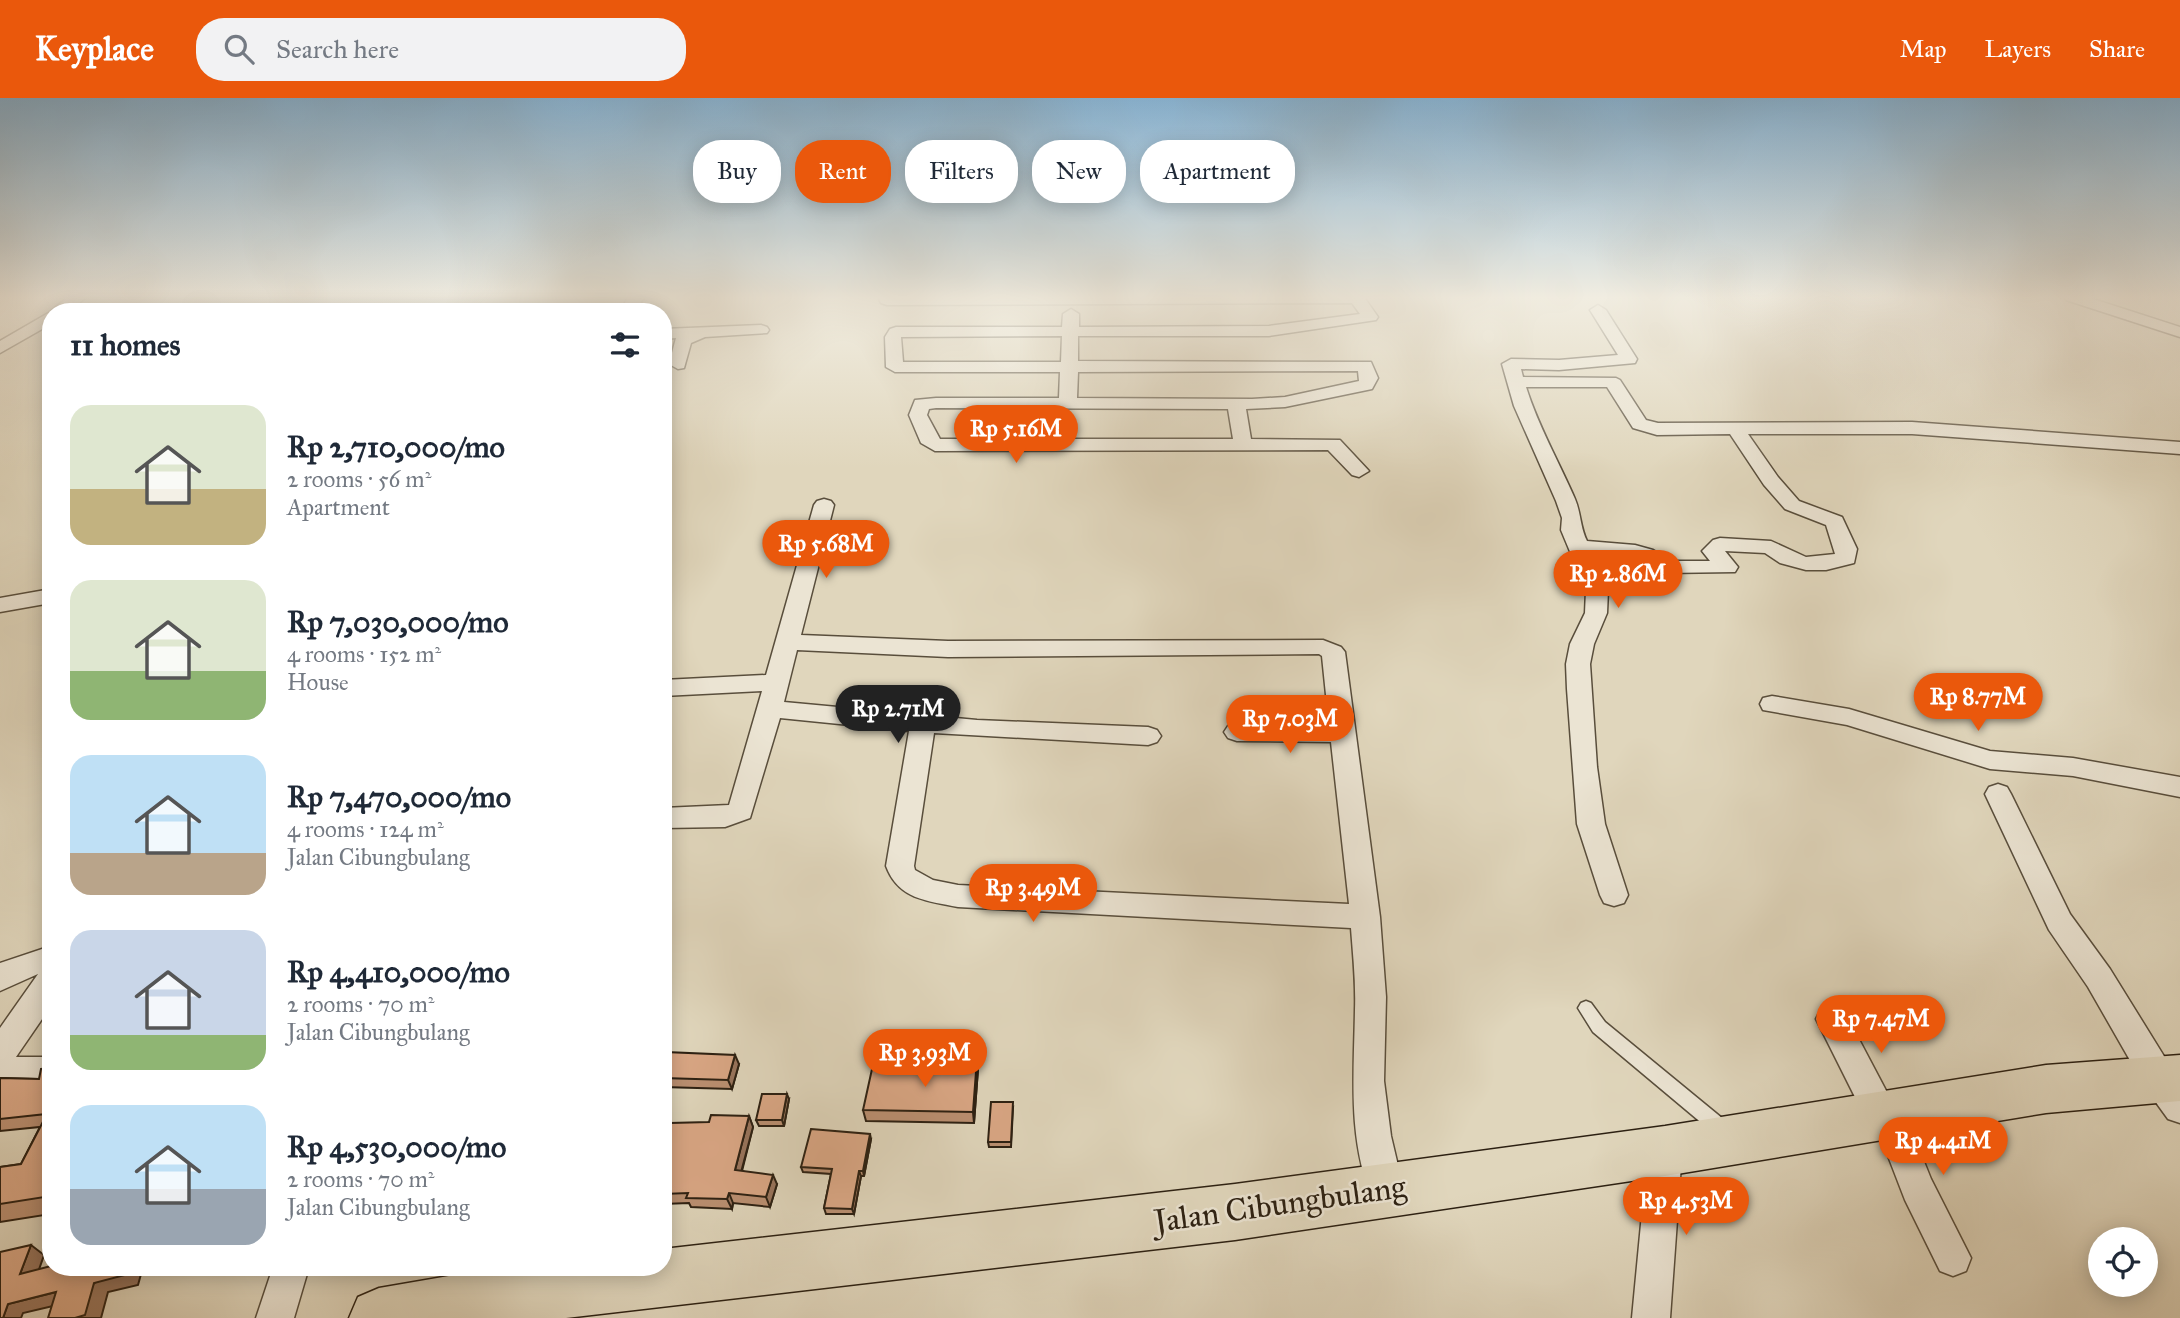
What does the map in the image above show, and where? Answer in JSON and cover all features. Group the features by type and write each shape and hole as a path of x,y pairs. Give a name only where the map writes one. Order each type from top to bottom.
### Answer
{"highway":[{"name":"Jalan Cibungbulang","path":"379,1318 500,1296 1235,1212 1665,1152 2046,1089 2173,1088"}],"street":[{"path":"678,364 680,354"},
{"path":"894,354 895,366 1365,366 1369,378 1366,385 1285,401 1236,404 921,404 918,415 928,439 936,445 1333,444 1359,471"},
{"path":"1068,404 1069,354"},
{"path":"1614,895 1595,842 1584,767 1578,663 1581,644 1596,612 1594,581 1571,530 1571,514 1523,406 1511,364 1559,365 1629,359 1626,354"},
{"path":"1516,382 1604,381 1614,384 1634,419 1647,427 1912,428 2180,448"},
{"path":"1236,404 1243,445"},
{"path":"1578,547 1628,549 1654,557 1665,567 1727,567 1713,551 1720,544 1771,547 1797,564 1846,558 1846,549 1835,521 1792,505 1771,481 1762,463 1735,428"},
{"path":"672,818 725,817 741,811 824,505"},
{"path":"0,605 42,598"},
{"path":"787,644 798,642 948,649 1323,647 1333,652 1365,917 1372,1011 1369,1092 1376,1158 1386,1191"},
{"path":"672,688 776,682"},
{"path":"1772,704 1849,717 1990,760 2073,766 2180,787"},
{"path":"769,709 923,724 1147,736"},
{"path":"923,724 900,866 904,877 927,890 958,896 1365,917"},
{"path":"1237,732 1343,733"},
{"path":"1998,794 2059,922 2173,1088"},
{"path":"0,978 15,969 42,961"},
{"path":"0,1054 42,994"},
{"path":"1832,1019 1886,1115 1917,1188 1953,1258"},
{"path":"0,1071 42,1072"},
{"path":"1651,1318 1665,1152"},
{"path":"275,1318 288,1276"}],"lane":[{"path":"1586,1008 1599,1027 1735,1140"}],"building":[{"path":"672,1052 735,1055 728,1080 672,1078"},
{"path":"943,1058 977,1058 973,1112 863,1110 872,1069 942,1073"},
{"path":"41,1069 42,1114 0,1119 0,1078 39,1079"},
{"path":"762,1094 787,1094 782,1120 756,1120"},
{"path":"991,1102 1013,1102 1011,1142 988,1142"},
{"path":"711,1115 749,1116 735,1170 773,1175 766,1197 729,1193 727,1199 686,1198 688,1193 672,1194 672,1123 709,1122"},
{"path":"42,1124 42,1197 0,1204 0,1167 21,1164"},
{"path":"811,1129 870,1134 852,1209 824,1208 832,1169 801,1167"},
{"path":"31,1245 20,1274 42,1268 42,1276 121,1276 94,1283 85,1315 75,1318 48,1318 56,1292 8,1304 3,1318 0,1318 0,1252"}]}
